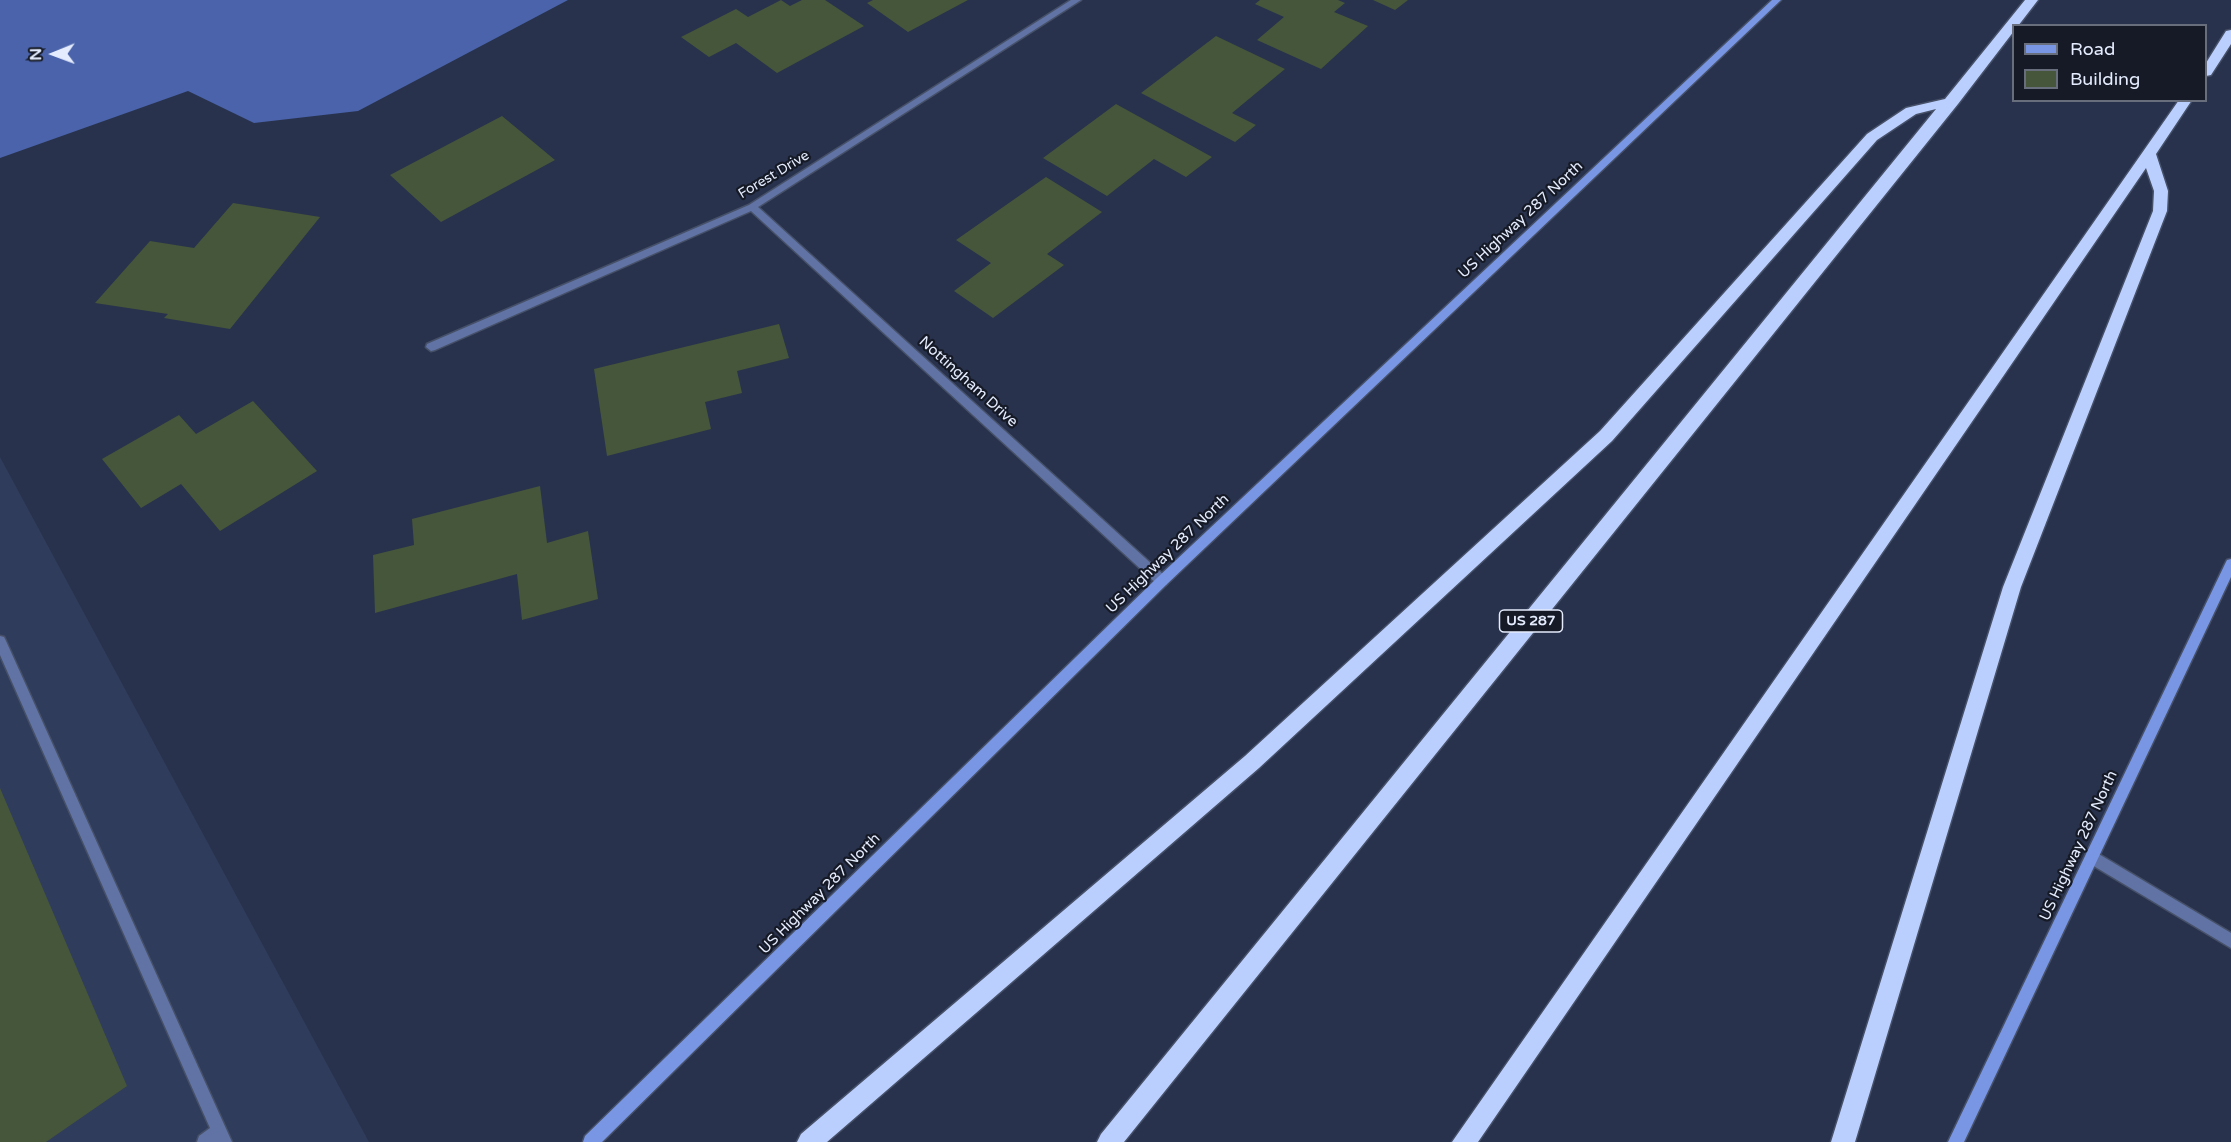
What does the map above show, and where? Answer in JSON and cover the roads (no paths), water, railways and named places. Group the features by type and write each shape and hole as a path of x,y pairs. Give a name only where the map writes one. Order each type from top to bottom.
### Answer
{"highway":[{"name":"US 287","path":"2013,24 2032,0"},
{"name":"US 287","path":"1109,1142 2012,26"},
{"path":"2207,69 2231,34"},
{"path":"809,1142 1252,762 1606,436 1872,137 1911,111 1953,101"},
{"path":"1464,1142 2185,102"},
{"path":"1843,1142 2012,587 2160,212 2161,191 2149,155"}],"main road":[{"name":"US Highway 287 North","path":"591,1142 1162,581 1777,0"},
{"name":"US Highway 287 North","path":"1956,1142 2231,564"}],"street":[{"name":"Forest Drive","path":"431,347 752,207 1077,0"},
{"name":"Nottingham Drive","path":"752,207 1162,581"},
{"path":"0,641 215,1139"},
{"path":"2092,857 2231,941"}]}
